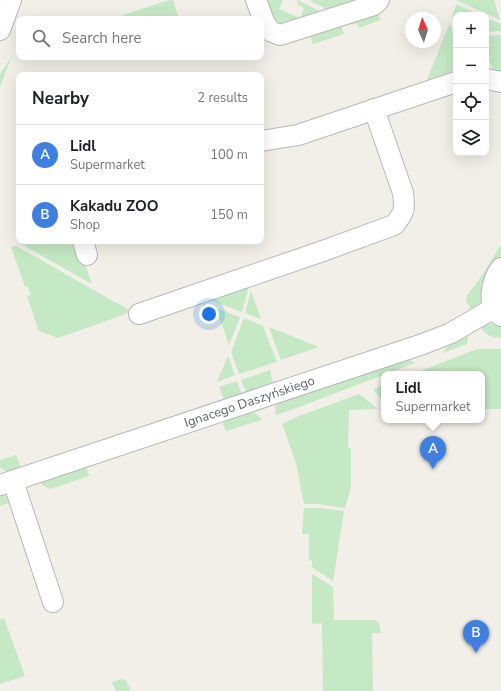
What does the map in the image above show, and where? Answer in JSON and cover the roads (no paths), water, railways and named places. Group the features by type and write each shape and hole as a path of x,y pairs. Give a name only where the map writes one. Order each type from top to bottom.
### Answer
{"street":[{"path":"0,30 11,0"},
{"path":"256,0 262,16"},
{"path":"264,21 270,30 280,35 374,5 379,0"},
{"path":"489,80 501,82"},
{"path":"264,141 298,135 453,83"},
{"path":"138,314 323,251 394,224 400,217 405,207 403,193 374,109"},
{"path":"498,312 492,299 492,286 501,268"},
{"name":"Ignacego Daszyńskiego","path":"6,483 424,344 498,312"},
{"path":"6,483 53,602"}],"place":[{"name":"Lidl","path":"433,469"},
{"name":"Kakadu ZOO","path":"476,653"}]}
